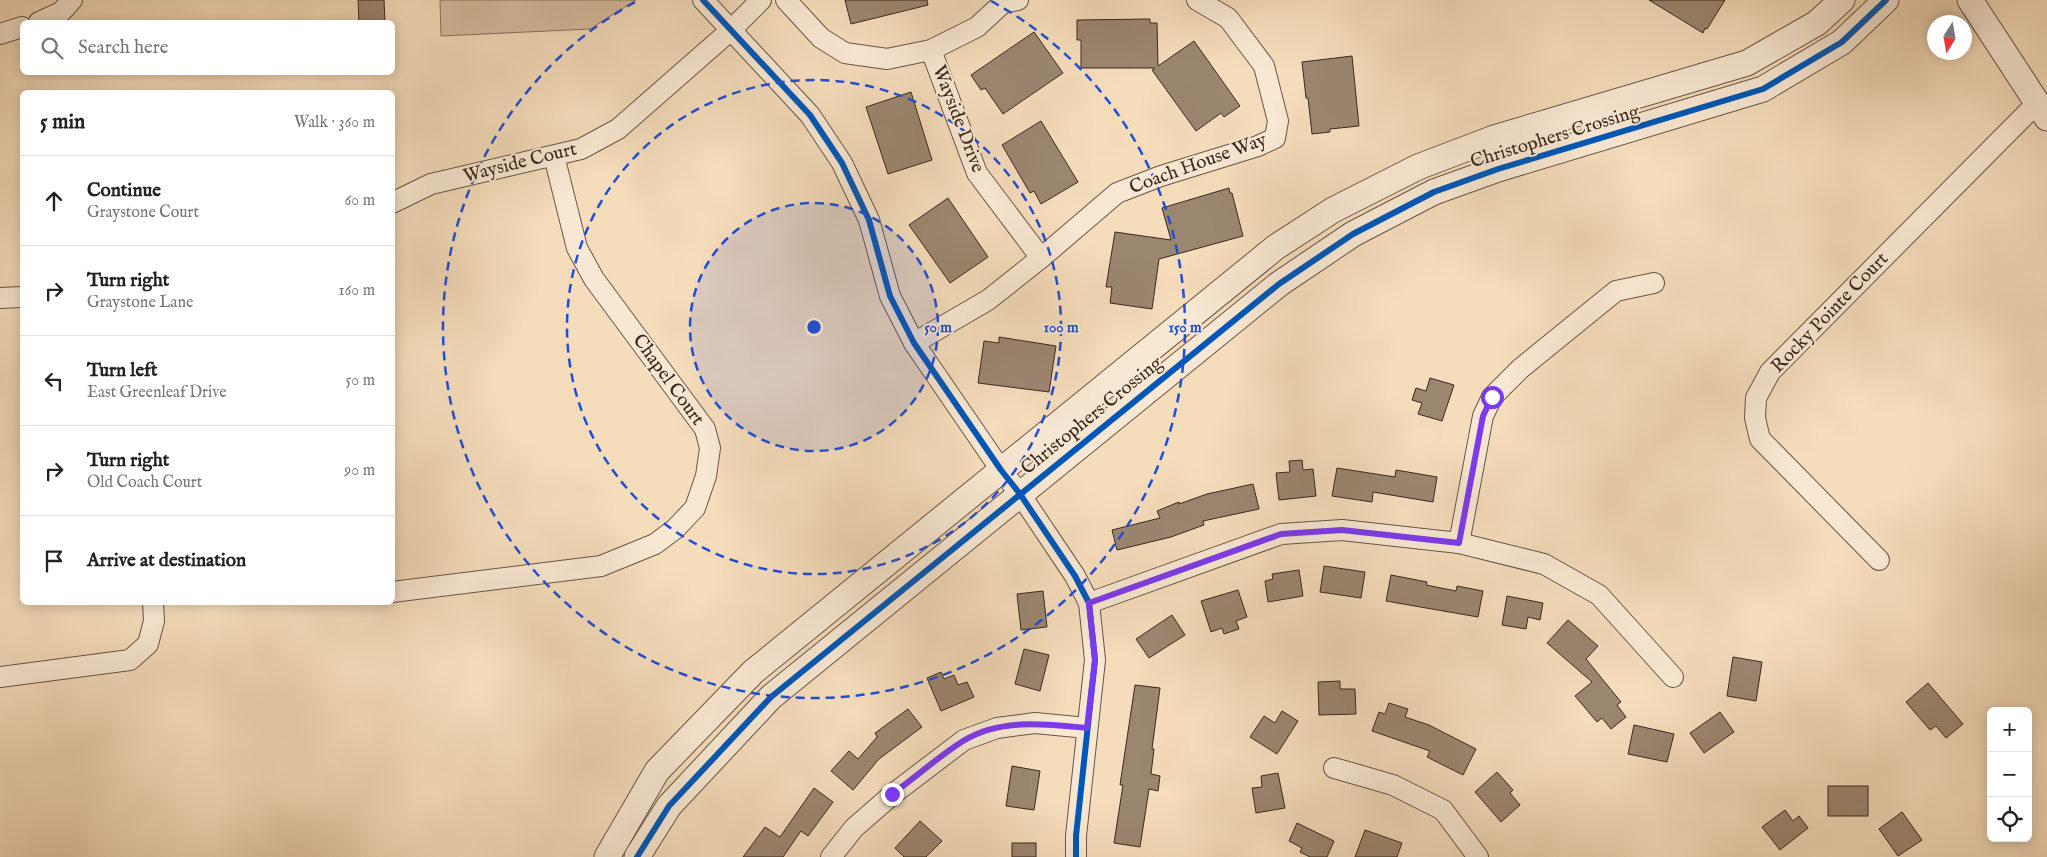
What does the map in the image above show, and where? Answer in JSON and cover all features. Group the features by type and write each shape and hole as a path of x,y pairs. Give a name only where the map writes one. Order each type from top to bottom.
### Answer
{"street":[{"path":"43,20 61,12 72,0"},
{"path":"703,0 810,115 842,163 868,220 890,296 914,343 1001,470 1020,494 1075,576 1089,603 1095,660 1076,836 1076,857"},
{"name":"Wayside Court","path":"395,202 431,184 581,149 618,129 731,30 761,0"},
{"path":"786,0 821,38 844,54 886,59 931,50 977,27 1003,3 1018,0"},
{"name":"Coach House Way","path":"914,343 988,300 1041,258 1116,193 1161,176 1258,146 1275,138 1278,121 1264,66 1228,18 1198,0"},
{"name":"Christophers Crossing","path":"607,857 657,771 752,672 1276,247 1333,210 1418,167 1494,138 1747,64 1817,23 1842,0"},
{"name":"Christophers Crossing","path":"637,857 669,806 771,697 1279,284 1353,234 1434,192 1498,169 1763,89 1842,42 1886,0"},
{"path":"1970,0 2042,110"},
{"path":"0,34 20,29"},
{"name":"Wayside Drive","path":"931,50 977,173 1041,258"},
{"name":"Rocky Pointe Court","path":"1879,560 1760,439 1755,418 1756,398 1770,372 2042,110"},
{"name":"Chapel Court","path":"395,592 601,566 655,544 675,529 695,508 706,476 709,458 710,448 705,429 594,279 577,248 554,156"},
{"path":"1459,543 1483,416 1492,397 1520,369 1616,292 1654,283"},
{"path":"0,298 20,297"},
{"path":"1089,603 1281,534 1342,530 1459,543 1544,564 1599,596 1673,677"},
{"path":"0,677 130,660 148,644 154,621 153,605"},
{"path":"831,857 854,828 892,794 964,740 997,728 1035,723 1087,728"},
{"path":"1334,768 1393,785 1443,810 1478,857"}],"shaded area":[{"path":"440,0 636,0 590,29 441,36"}],"building":[{"path":"358,0 384,0 385,20 359,20"},
{"path":"845,0 927,0 928,5 851,24"},
{"path":"1649,0 1725,0 1703,33"},
{"path":"1150,19 1150,23 1157,23 1158,66 1194,41 1240,106 1224,117 1221,113 1196,131 1152,70 1155,68 1081,68 1081,40 1077,40 1077,20"},
{"path":"1034,32 1063,73 1003,114 985,88 981,90 971,75"},
{"path":"1352,56 1359,126 1330,129 1330,132 1312,134 1302,62"},
{"path":"911,92 932,160 888,174 866,107"},
{"path":"1041,121 1078,182 1041,204 1034,191 1030,193 1002,145"},
{"path":"1229,188 1243,236 1159,259 1152,309 1110,303 1112,287 1106,287 1115,232 1171,240 1162,208"},
{"path":"948,198 988,257 950,283 909,225"},
{"path":"999,337 1056,346 1049,392 978,383 984,341 999,343"},
{"path":"1430,378 1454,385 1442,421 1418,414 1422,403 1412,400 1416,388 1426,391"},
{"path":"1302,460 1303,470 1313,469 1316,496 1279,500 1276,473 1290,472 1289,461"},
{"path":"1337,468 1395,477 1396,470 1437,477 1433,502 1373,492 1372,502 1332,496"},
{"path":"1253,484 1259,509 1203,521 1204,525 1171,537 1117,550 1112,530 1160,518 1157,511 1179,502 1179,504 1207,494"},
{"path":"1324,566 1365,572 1361,598 1320,592"},
{"path":"1299,570 1303,596 1268,602 1265,581 1273,579 1272,574"},
{"path":"1391,575 1427,582 1426,585 1456,591 1457,586 1483,591 1478,617 1386,601"},
{"path":"1238,590 1247,617 1236,621 1239,629 1224,634 1222,628 1211,632 1201,601"},
{"path":"1043,591 1047,627 1021,630 1017,594"},
{"path":"1507,596 1543,603 1540,620 1528,617 1526,629 1502,625"},
{"path":"1172,615 1185,635 1149,658 1136,639"},
{"path":"1568,620 1598,646 1586,659 1621,702 1617,705 1626,717 1611,729 1602,718 1597,722 1575,696 1592,682 1547,643"},
{"path":"1024,649 1049,655 1040,691 1015,684"},
{"path":"1733,657 1762,662 1756,701 1727,696"},
{"path":"941,672 944,679 954,675 958,685 967,682 974,697 941,711 927,678"},
{"path":"1340,681 1340,689 1355,689 1356,714 1319,715 1318,682"},
{"path":"1928,683 1963,724 1946,738 1936,726 1930,730 1906,702"},
{"path":"1135,685 1160,688 1152,749 1154,749 1151,774 1160,776 1158,791 1149,789 1140,847 1114,843 1123,785 1120,785"},
{"path":"1389,703 1408,709 1405,717 1429,725 1476,749 1463,775 1427,757 1430,751 1372,731 1379,712 1385,714"},
{"path":"908,709 922,727 879,759 853,790 831,771 849,751 858,759 877,737 875,733"},
{"path":"1282,711 1298,721 1277,754 1250,737 1264,716 1275,723"},
{"path":"1720,712 1734,732 1704,753 1690,733"},
{"path":"1634,725 1674,734 1667,762 1628,754"},
{"path":"1012,766 1040,771 1034,810 1006,806"},
{"path":"1497,772 1513,790 1510,793 1520,805 1501,822 1475,792"},
{"path":"1278,773 1285,808 1256,813 1252,788 1262,787 1261,776"},
{"path":"1828,786 1868,786 1868,816 1828,816"},
{"path":"814,788 833,802 808,836 801,831 783,857 743,857 765,827 780,837"},
{"path":"1785,810 1793,821 1799,816 1808,828 1780,850 1762,827"},
{"path":"1902,812 1922,840 1898,856 1879,829"},
{"path":"920,821 942,841 926,857 904,857 895,848"},
{"path":"1297,823 1334,841 1327,857 1310,857 1300,852 1302,848 1289,841"},
{"path":"1365,830 1402,843 1397,857 1355,857"},
{"path":"1012,843 1036,843 1036,857 1012,857"}],"cycle path":[{"path":"703,0 810,115 842,163 869,220 890,296 914,343 1001,470 1020,494 1075,576 1089,603 1095,660 1076,836 1076,857"},
{"path":"637,857 669,806 771,697 1279,284 1353,234 1434,192 1498,169 1763,89 1842,42 1886,0"}],"route":[{"path":"892,794 964,740 997,728 1035,723 1087,728 1095,660 1089,603 1281,534 1342,530 1459,543 1483,416 1492,397"}]}
